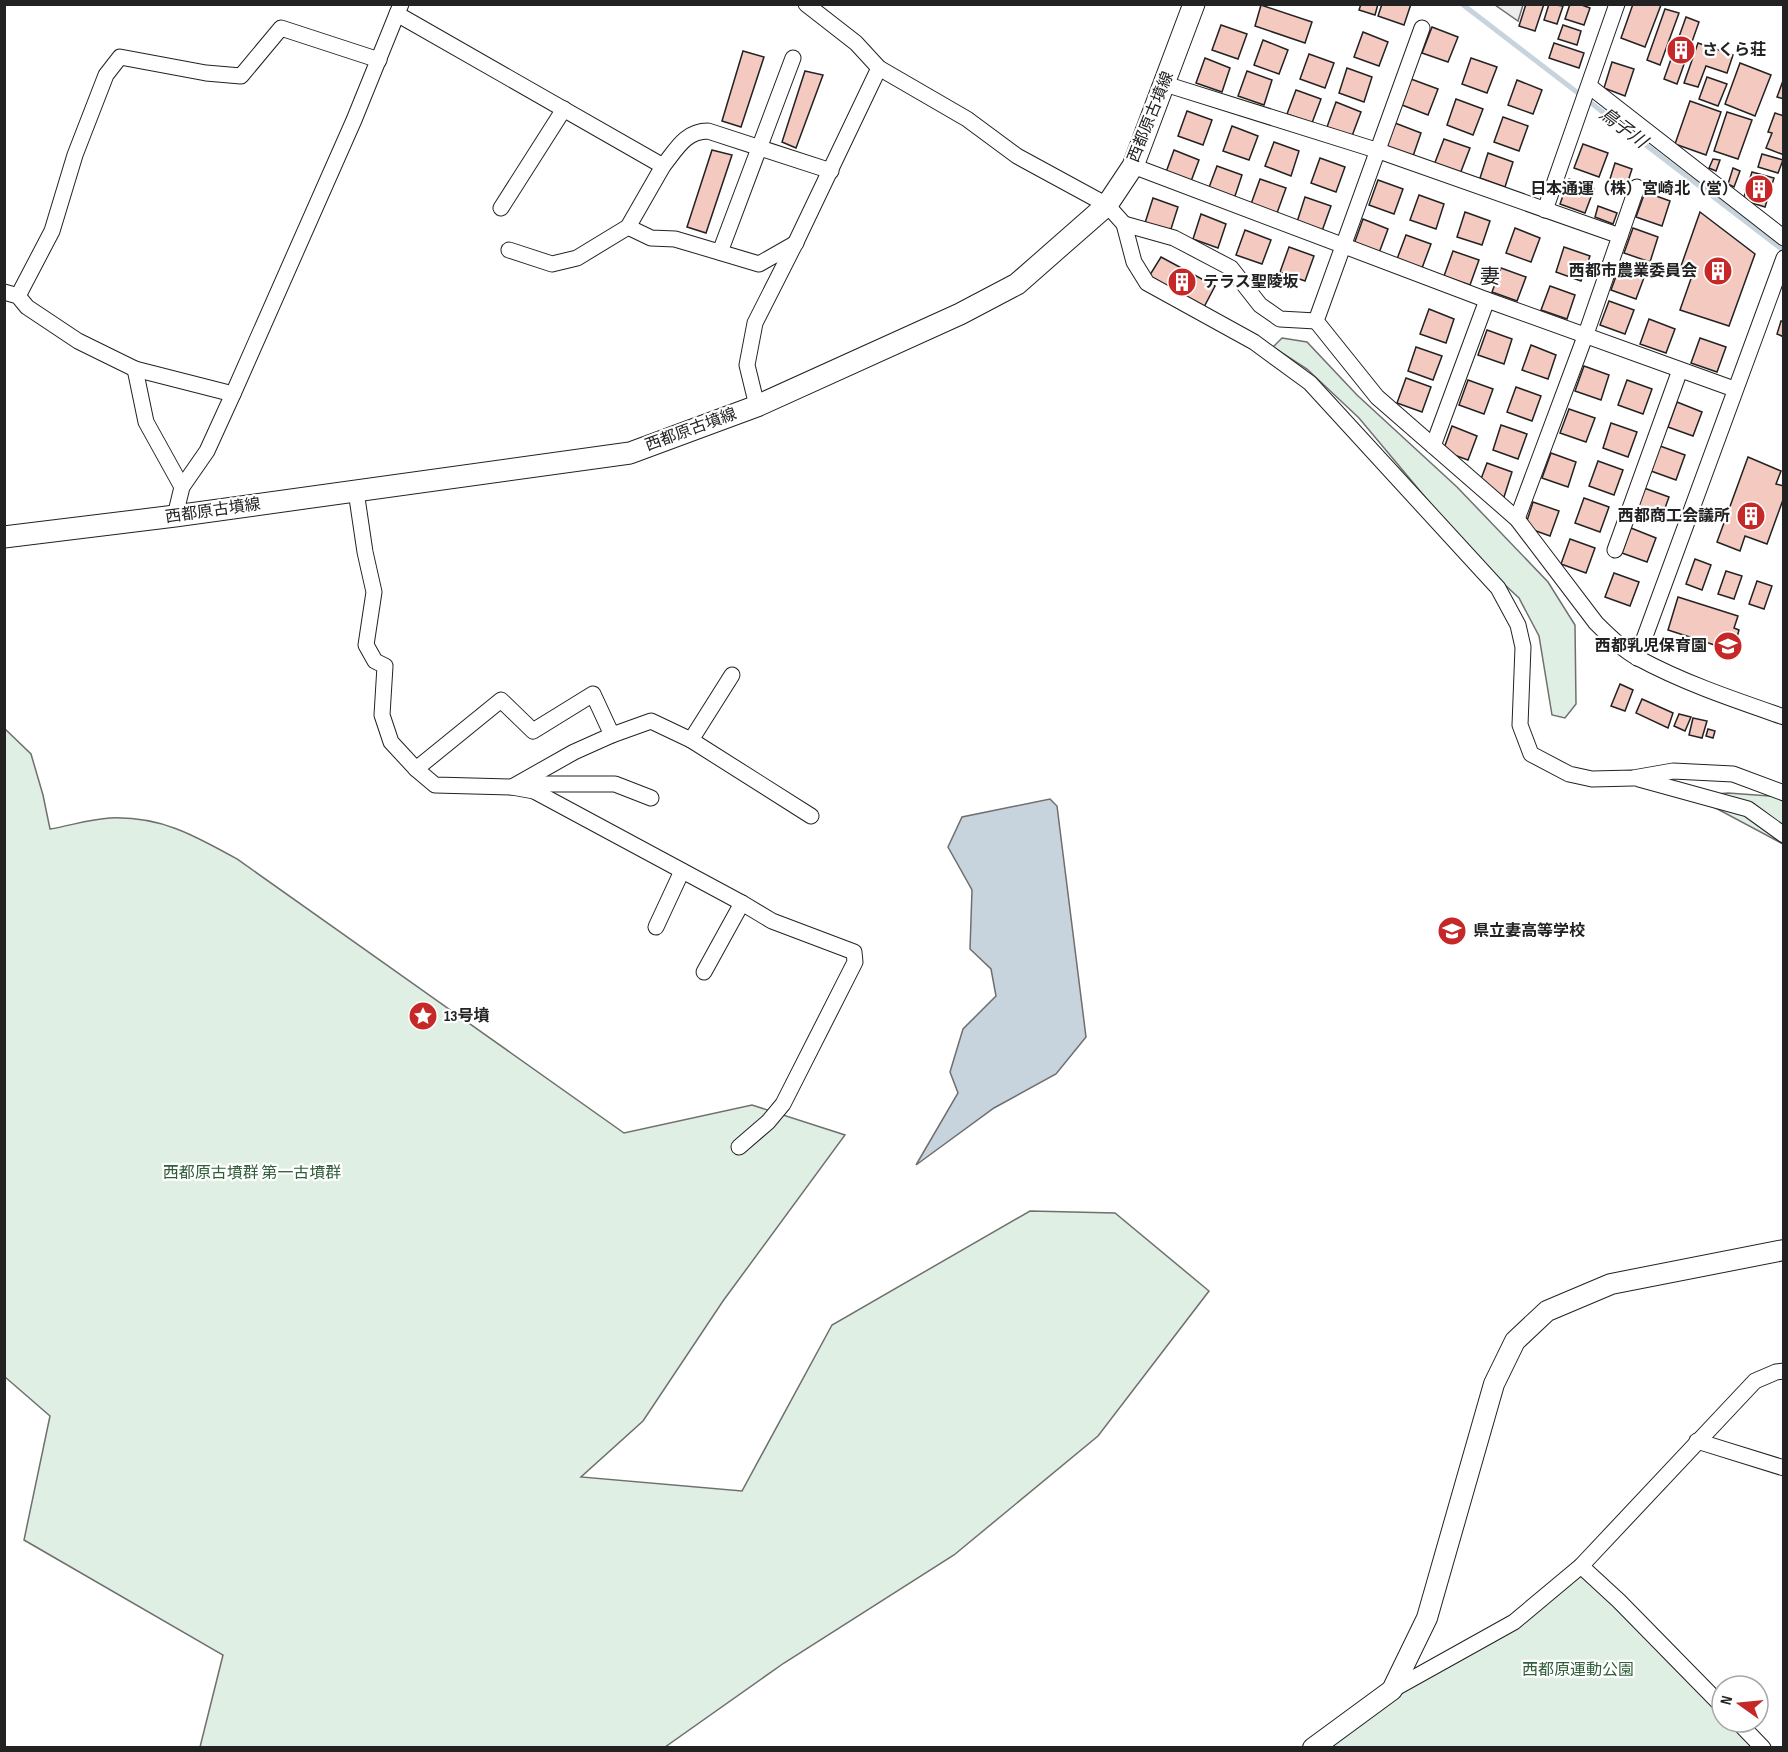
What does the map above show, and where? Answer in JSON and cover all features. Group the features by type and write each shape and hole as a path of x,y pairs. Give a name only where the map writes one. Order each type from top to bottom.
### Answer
{"main road":[{"name":"西都原古墳線","path":"4,537 175,516 630,453 757,406 960,314 1017,284 1107,205 1132,166 1194,4"}],"street":[{"path":"806,4 856,43 879,69 967,119 1017,156 1107,205 1124,224 1134,262 1147,283 1254,342 1310,383 1498,588 1518,625 1523,647 1520,725 1531,753 1569,774 1592,779 1633,778 1673,771 1733,774 1784,793"},
{"path":"1545,210 1617,4"},
{"path":"175,516 182,487 207,451 233,394 379,60 399,9 663,166"},
{"path":"233,394 135,369 78,341 27,308 11,294 52,231 75,155 106,75 120,57 206,73 240,75 281,28 379,60"},
{"path":"1316,321 1422,28"},
{"path":"720,252 793,58"},
{"path":"757,406 747,365 755,323 879,69"},
{"path":"1165,84 1379,151 1620,236"},
{"path":"1589,86 1784,237"},
{"path":"501,208 564,109"},
{"path":"508,250 552,264 577,258 628,227 663,166 681,143 696,131 708,131 831,171"},
{"path":"1132,166 1344,244 1487,300 1734,388"},
{"path":"1516,519 1586,334 1637,187"},
{"path":"1124,224 1174,238 1231,268 1260,305 1280,319 1316,321 1377,397 1516,519 1596,623 1637,658 1709,690 1784,717"},
{"path":"628,227 651,238 675,239 759,264 796,242"},
{"path":"1637,658 1734,388 1784,258"},
{"path":"1433,446 1487,300"},
{"path":"135,369 146,422 182,487"},
{"path":"1615,550 1680,370"},
{"path":"356,491 365,552 374,592 366,645 375,661 385,666 382,715 391,742 416,769 435,785 512,787 534,791 772,921 854,952 855,962 783,1104 768,1122 740,1147"},
{"path":"691,740 732,675"},
{"path":"416,769 501,700 533,731 593,694 612,735"},
{"path":"512,787 574,752 651,721 691,740 811,816"},
{"path":"1633,778 1748,809 1784,835"},
{"path":"534,791 544,784 615,784 651,798"},
{"path":"656,927 682,872"},
{"path":"705,972 742,903"},
{"path":"1392,1690 1427,1618 1494,1384 1515,1341 1547,1311 1611,1284 1784,1250"},
{"path":"1313,1748 1392,1690 1514,1622 1581,1566 1755,1380 1784,1371"},
{"path":"1697,1441 1784,1468"},
{"path":"1581,1566 1619,1601 1710,1694"},
{"path":"1750,1734 1763,1748"}],"green space":[{"path":"1282,338 1307,342 1357,395 1457,487 1548,582 1575,625 1576,704 1565,718 1552,715 1539,636 1519,598 1477,559 1359,418 1307,369 1273,347"},
{"name":"西都原古墳群 第一古墳群","path":"4,728 31,754 50,829 87,821 128,818 161,824 206,842 237,859 624,1133 752,1105 845,1135 723,1301 643,1421 581,1477 742,1491 832,1325 1030,1211 1115,1213 1209,1291 1098,1436 954,1555 784,1663 665,1747 200,1747 223,1655 24,1540 50,1416 5,1377"},
{"path":"1728,793 1783,797 1783,844 1693,796"},
{"name":"西都原運動公園","path":"1581,1566 1710,1694 1710,1734 1750,1734 1763,1748 1313,1748 1514,1622"}],"shaded area":[{"path":"1523,4 1518,21 1495,5"},
{"path":"1050,799 1057,806 1086,1037 1056,1074 994,1108 916,1165 958,1093 950,1072 963,1029 996,996 991,969 970,949 972,890 948,847 962,817"}],"building":[{"path":"1361,4 1378,4 1375,15 1359,10"},
{"path":"1382,4 1411,4 1404,25 1378,16"},
{"path":"1526,4 1544,4 1535,31 1519,26"},
{"path":"1549,4 1563,6 1557,24 1544,20"},
{"path":"1570,4 1590,8 1584,25 1565,19"},
{"path":"1633,4 1661,5 1645,47 1621,38"},
{"path":"1261,5 1312,22 1305,43 1255,26"},
{"path":"1665,9 1679,13 1660,65 1647,60"},
{"name":"さくら荘","path":"1686,17 1699,22 1677,84 1664,79"},
{"path":"1221,25 1247,34 1238,59 1212,50"},
{"path":"1563,25 1581,31 1577,45 1558,39"},
{"path":"1432,27 1458,37 1448,62 1422,53"},
{"path":"1363,32 1388,42 1379,66 1354,57"},
{"path":"1263,40 1288,50 1279,74 1254,65"},
{"path":"1554,43 1584,53 1579,68 1549,58"},
{"path":"1698,43 1733,55 1727,73 1706,66 1698,87 1684,83"},
{"path":"743,51 764,57 741,127 722,121"},
{"path":"1309,54 1334,63 1325,88 1300,79"},
{"path":"1205,58 1230,68 1222,92 1196,83"},
{"path":"1471,58 1497,67 1487,93 1462,84"},
{"path":"1612,62 1634,69 1625,96 1604,88"},
{"path":"1740,63 1771,75 1755,116 1725,104"},
{"path":"1347,68 1372,77 1364,102 1339,93"},
{"path":"805,71 823,75 796,148 782,142"},
{"path":"1247,71 1272,80 1264,105 1238,96"},
{"path":"1707,77 1727,84 1718,106 1699,99"},
{"path":"1784,78 1784,99 1777,97"},
{"path":"1411,79 1438,89 1428,115 1402,105"},
{"path":"1517,80 1542,90 1533,114 1508,105"},
{"path":"1296,90 1321,99 1312,123 1287,114"},
{"path":"1456,99 1483,109 1473,135 1447,125"},
{"path":"1690,101 1721,112 1706,155 1675,144"},
{"path":"1336,102 1361,112 1352,136 1327,127"},
{"path":"1187,111 1212,120 1203,145 1178,136"},
{"path":"1727,112 1752,120 1738,159 1714,151"},
{"path":"1775,113 1784,116 1784,155 1766,148 1772,133 1768,132"},
{"path":"1503,117 1528,126 1519,151 1494,142"},
{"path":"1395,123 1421,133 1412,159 1386,149"},
{"path":"1232,126 1258,136 1249,160 1223,151"},
{"path":"1444,139 1470,148 1460,174 1434,165"},
{"path":"1274,142 1299,151 1291,176 1265,166"},
{"path":"1583,144 1608,153 1599,177 1574,168"},
{"path":"712,150 732,155 706,233 687,227"},
{"path":"1174,150 1199,160 1190,184 1165,175"},
{"path":"1488,153 1513,162 1505,187 1480,178"},
{"path":"1762,154 1783,160 1778,173 1758,167"},
{"path":"1320,158 1345,167 1336,192 1311,183"},
{"path":"1713,159 1720,160 1716,171 1709,168"},
{"path":"1615,163 1632,169 1626,187 1609,182"},
{"path":"1217,166 1242,175 1234,199 1208,190"},
{"path":"1733,168 1740,171 1734,187 1728,184"},
{"name":"日本通運（株）宮崎北（営）","path":"1752,172 1774,178 1765,207 1743,200"},
{"path":"1260,179 1286,188 1277,213 1251,204"},
{"path":"1569,179 1594,189 1585,213 1560,204"},
{"path":"1378,180 1403,189 1394,214 1369,205"},
{"path":"1645,192 1670,201 1662,226 1636,217"},
{"path":"1419,195 1444,204 1436,229 1410,220"},
{"path":"1305,197 1331,206 1322,231 1297,222"},
{"path":"1153,198 1178,207 1170,232 1145,223"},
{"path":"1598,206 1617,213 1613,224 1595,217"},
{"path":"1465,212 1490,221 1482,245 1457,237"},
{"name":"西都市農業委員会","path":"1700,212 1755,254 1729,326 1680,310 1693,273 1680,269"},
{"path":"1201,214 1226,224 1218,248 1193,239"},
{"path":"1363,219 1388,229 1379,253 1354,244"},
{"path":"1515,228 1540,238 1531,262 1506,253"},
{"path":"1633,228 1658,237 1650,262 1624,253"},
{"path":"1245,230 1271,240 1262,264 1236,255"},
{"path":"1406,235 1431,244 1422,268 1397,259"},
{"path":"1289,247 1314,256 1305,281 1280,272"},
{"path":"1564,247 1590,256 1581,281 1556,272"},
{"path":"1453,251 1479,260 1470,285 1444,276"},
{"name":"テラス聖陵坂","path":"1161,257 1215,286 1204,307 1148,278"},
{"path":"1620,265 1645,275 1636,299 1611,290"},
{"path":"1501,268 1526,277 1517,301 1492,292"},
{"path":"1550,286 1575,295 1567,319 1541,310"},
{"path":"1609,301 1634,310 1625,334 1600,325"},
{"path":"1429,309 1454,319 1446,343 1420,334"},
{"path":"1649,319 1675,329 1666,353 1640,344"},
{"path":"1781,321 1784,322 1784,337 1777,334"},
{"path":"1487,330 1512,339 1504,364 1478,355"},
{"path":"1700,338 1726,347 1717,372 1691,363"},
{"path":"1531,345 1556,355 1548,379 1522,370"},
{"path":"1416,347 1442,356 1433,380 1408,371"},
{"path":"1584,366 1609,375 1601,400 1575,391"},
{"path":"1406,378 1431,387 1422,412 1397,403"},
{"path":"1468,380 1493,389 1484,414 1459,405"},
{"path":"1627,380 1652,389 1643,414 1618,405"},
{"path":"1516,387 1541,396 1532,421 1507,412"},
{"path":"1677,402 1702,412 1693,436 1668,427"},
{"path":"1569,409 1595,418 1586,442 1560,433"},
{"path":"1611,423 1637,432 1628,457 1603,448"},
{"path":"1501,425 1527,434 1518,459 1493,450"},
{"path":"1452,426 1477,436 1468,460 1443,451"},
{"path":"1660,446 1685,455 1676,480 1651,471"},
{"path":"1551,453 1576,462 1568,487 1542,478"},
{"name":"西都商工会議所","path":"1748,457 1781,471 1776,484 1784,486 1784,497 1767,544 1745,536 1740,551 1717,542"},
{"path":"1598,461 1623,470 1614,495 1589,486"},
{"path":"1487,463 1512,472 1504,497 1478,487"},
{"path":"1644,488 1669,497 1660,522 1635,513"},
{"path":"1584,498 1609,507 1600,532 1575,523"},
{"path":"1533,502 1559,511 1550,536 1525,527"},
{"path":"1631,528 1656,538 1647,562 1622,553"},
{"path":"1570,539 1595,548 1586,573 1561,564"},
{"path":"1695,559 1711,565 1702,590 1686,584"},
{"path":"1726,571 1742,576 1734,599 1718,594"},
{"path":"1614,573 1639,582 1630,606 1605,597"},
{"path":"1757,581 1772,586 1764,609 1749,604"},
{"path":"1678,597 1738,616 1734,628 1739,630 1736,641 1730,639 1727,649 1668,630"},
{"path":"1620,684 1633,690 1625,711 1611,706"},
{"path":"1642,699 1673,713 1668,728 1636,713"},
{"path":"1679,714 1691,717 1685,731 1674,726"},
{"path":"1693,718 1707,721 1702,738 1689,735"},
{"path":"1708,729 1715,731 1713,738 1706,736"}],"waterway":[{"name":"鳥子川","path":"1462,4 1784,251"}],"place":[{"name":"さくら荘","path":"1681,50"},
{"name":"日本通運（株）宮崎北（営）","path":"1759,189"},
{"name":"西都市農業委員会","path":"1718,271"},
{"name":"テラス聖陵坂","path":"1182,282"},
{"name":"西都商工会議所","path":"1751,516"},
{"name":"西都乳児保育園","path":"1728,646"},
{"name":"県立妻高等学校","path":"1452,931"},
{"name":"13号墳","path":"423,1016"}],"district":[{"name":"妻","path":"1490,277"}]}
